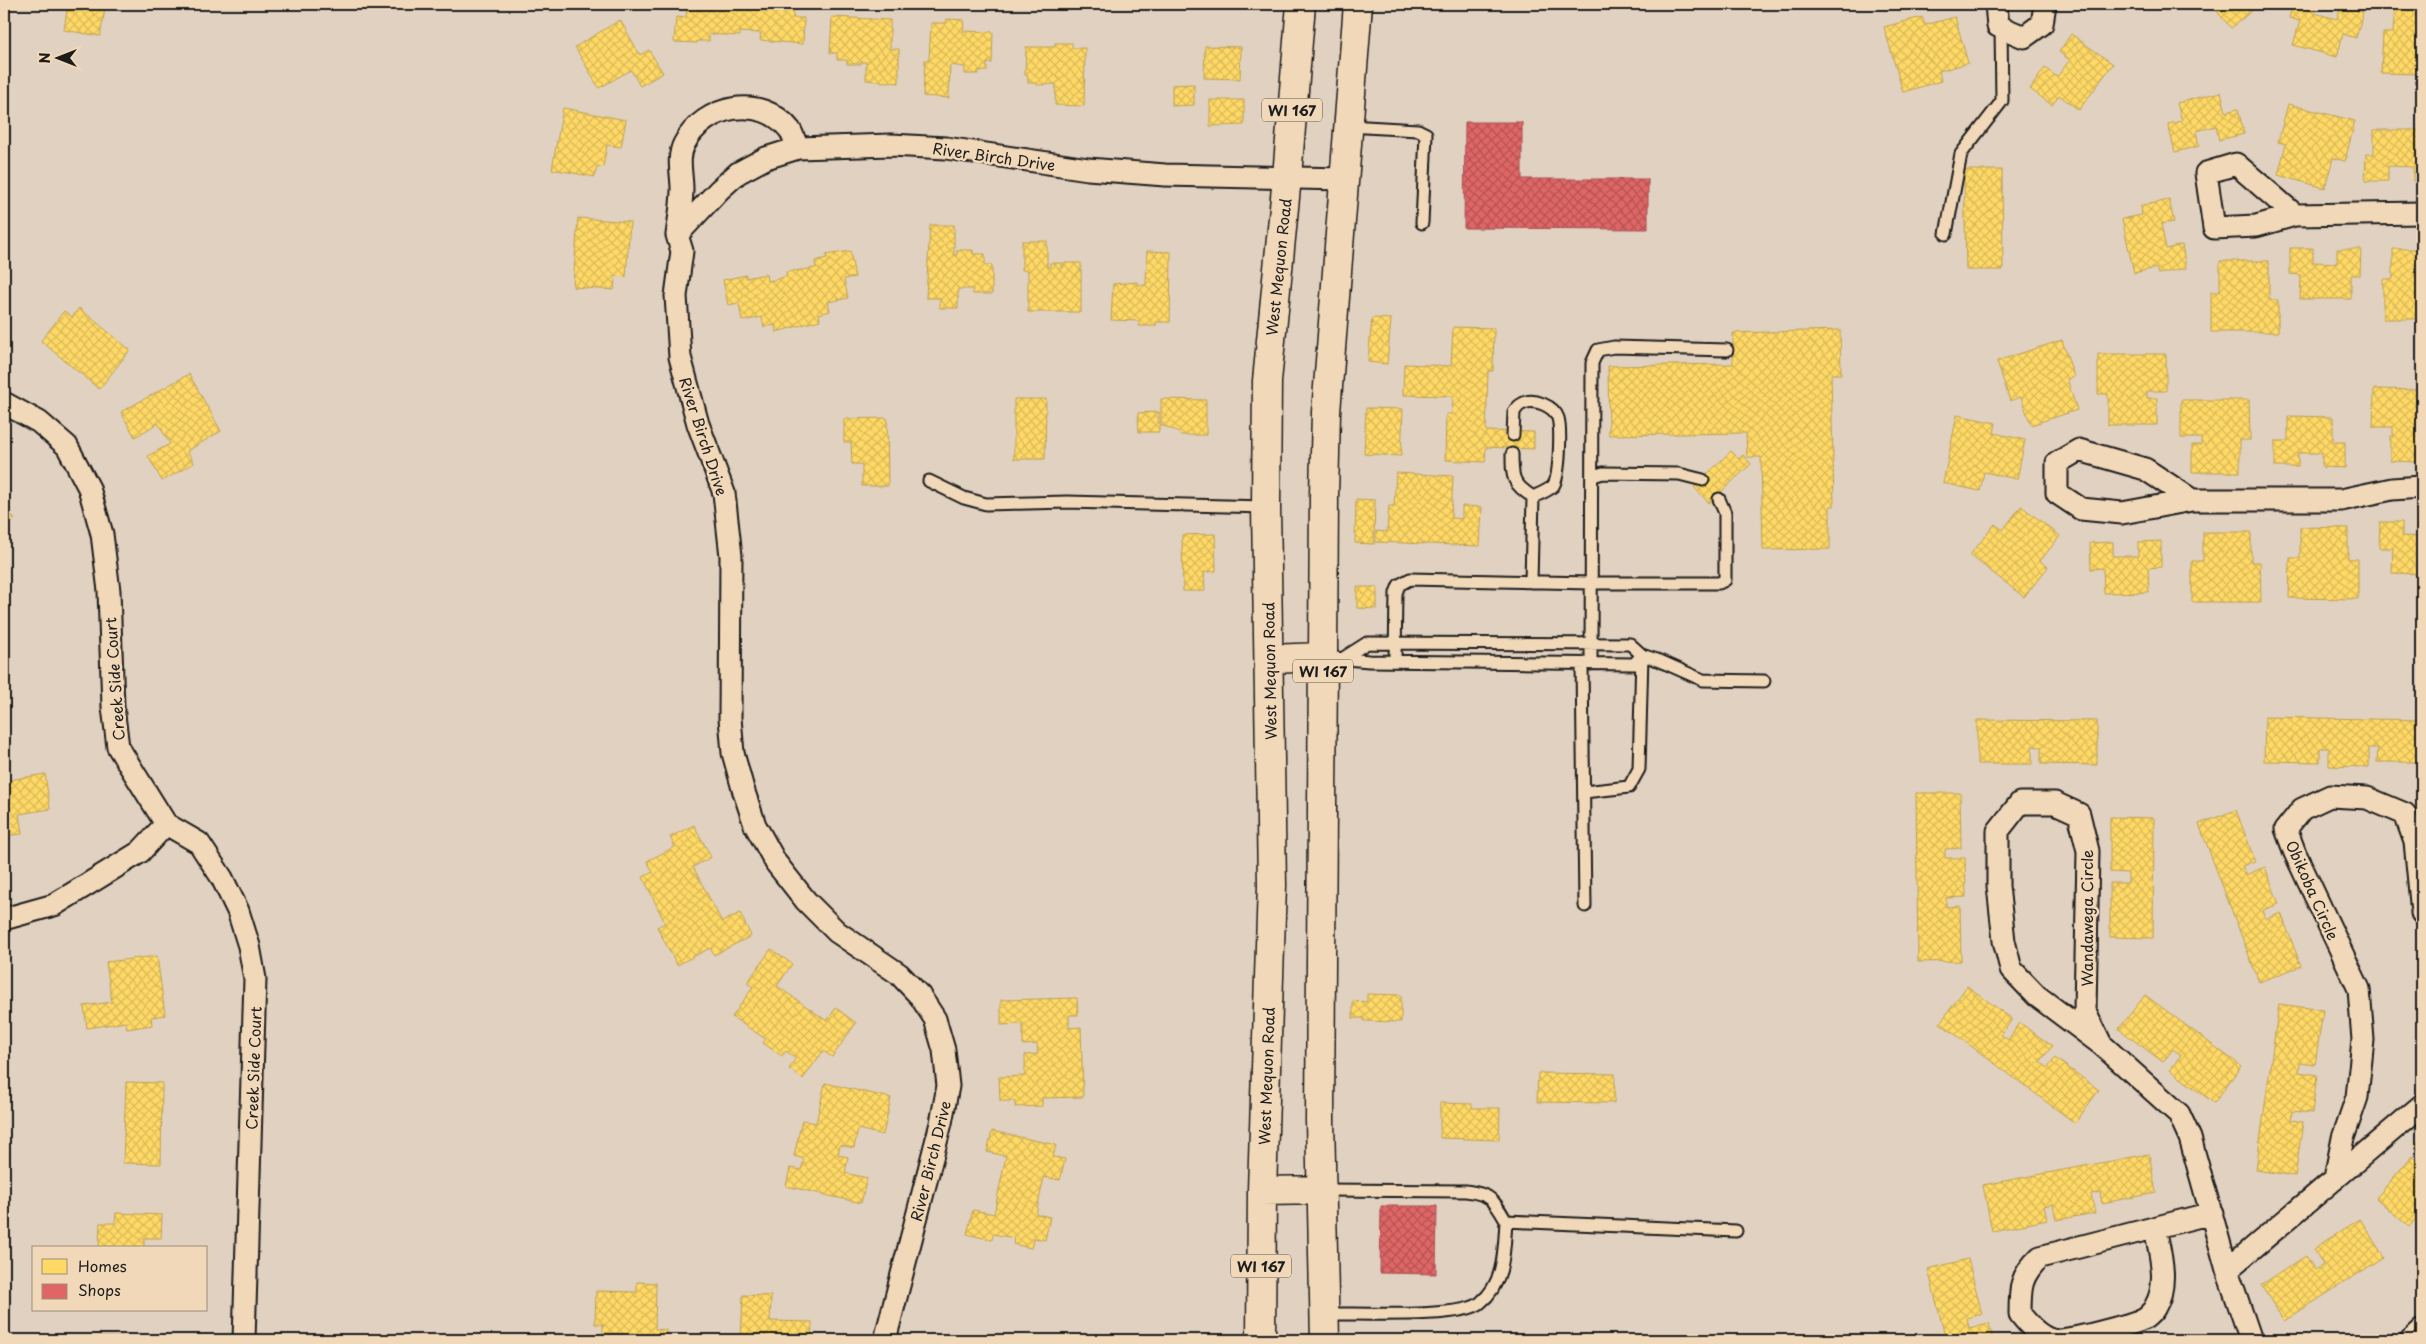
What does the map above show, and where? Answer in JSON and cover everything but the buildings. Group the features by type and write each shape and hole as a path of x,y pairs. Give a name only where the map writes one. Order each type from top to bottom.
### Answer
{"main road":[{"name":"West Mequon Road","path":"1261,1340 1262,1191 1272,885 1266,507 1267,381 1287,176 1301,4"},
{"name":"WI 167","path":"1324,1327 1320,1120 1334,657 1326,412 1358,4"},
{"path":"1269,659 1334,657"},
{"path":"1262,1191 1322,1190"}],"street":[{"path":"1996,4 1998,26 2024,37 2042,24 2044,4"},
{"path":"677,235 682,189 680,169 683,145 700,122 724,109 750,107 772,115 790,130 798,148"},
{"name":"River Birch Drive","path":"885,1340 941,1123 948,1086 944,1050 935,1020 920,996 904,979 838,932 806,901 782,871 755,825 743,789 733,753 730,718 731,556 724,493 698,424 680,357 676,296 682,251 677,235 719,190 738,173 766,158 798,148 891,145 946,148 1088,169 1165,175 1287,176 1343,179"},
{"path":"2295,215 2422,213"},
{"name":"Creek Side Court","path":"4,403 39,422 67,446 89,488 102,534 109,591 113,707 118,747 166,824 199,843 222,878 238,911 249,946 255,979 244,1340"},
{"path":"2192,500 2144,469 2079,450 2057,463 2057,494 2081,509 2122,513 2192,500 2341,500 2392,489 2422,487"},
{"name":"Obikoba Circle","path":"2335,1178 2343,1138 2357,1097 2363,1040 2359,989 2295,853 2286,829 2302,809 2330,796 2368,798 2404,814 2415,842 2422,913"},
{"name":"Wandawega Circle","path":"2101,1044 2086,1011 2088,851 2079,814 2055,803 2020,803 1998,831 1998,886 2004,941 2011,969 2037,996 2101,1044 2180,1114 2190,1138 2227,1270 2251,1340"},
{"path":"4,919 54,905 140,852 166,824"},
{"path":"2227,1270 2422,1105"},
{"path":"2155,1228 2162,1264 2162,1285 2155,1307 2144,1318 2077,1338 2053,1340 2033,1329 2020,1314 2020,1290 2026,1270 2040,1257 2212,1213"},
{"path":"2411,1340 2422,1330"}],"lane":[{"path":"1946,234 1961,154 2002,101 2001,28"},
{"path":"1348,126 1418,130 1426,134 1422,223"},
{"path":"1585,906 1584,792 1587,664 1591,644 1592,363 1598,350 1614,347 1727,350"},
{"path":"1513,435 1514,412 1523,403 1535,402 1551,408 1558,418 1560,464 1557,478 1552,487 1533,497"},
{"path":"1512,454 1512,474 1519,488 1533,497"},
{"path":"1593,476 1603,473 1679,474 1703,480"},
{"path":"929,481 964,498 986,504 1067,502 1266,507"},
{"path":"1531,582 1533,497"},
{"path":"1395,661 1396,593 1399,585 1410,579 1591,583 1719,583 1725,580 1725,513 1719,499"},
{"path":"1334,657 1367,643 1630,644 1642,655 1704,680 1764,681"},
{"path":"1334,657 1369,661 1634,664 1642,655"},
{"path":"1584,792 1629,787 1639,770 1642,655"},
{"path":"1322,1190 1484,1193 1497,1206 1506,1221 1504,1264 1492,1288 1480,1304 1452,1312 1324,1327"},
{"path":"1506,1221 1736,1231"}]}
